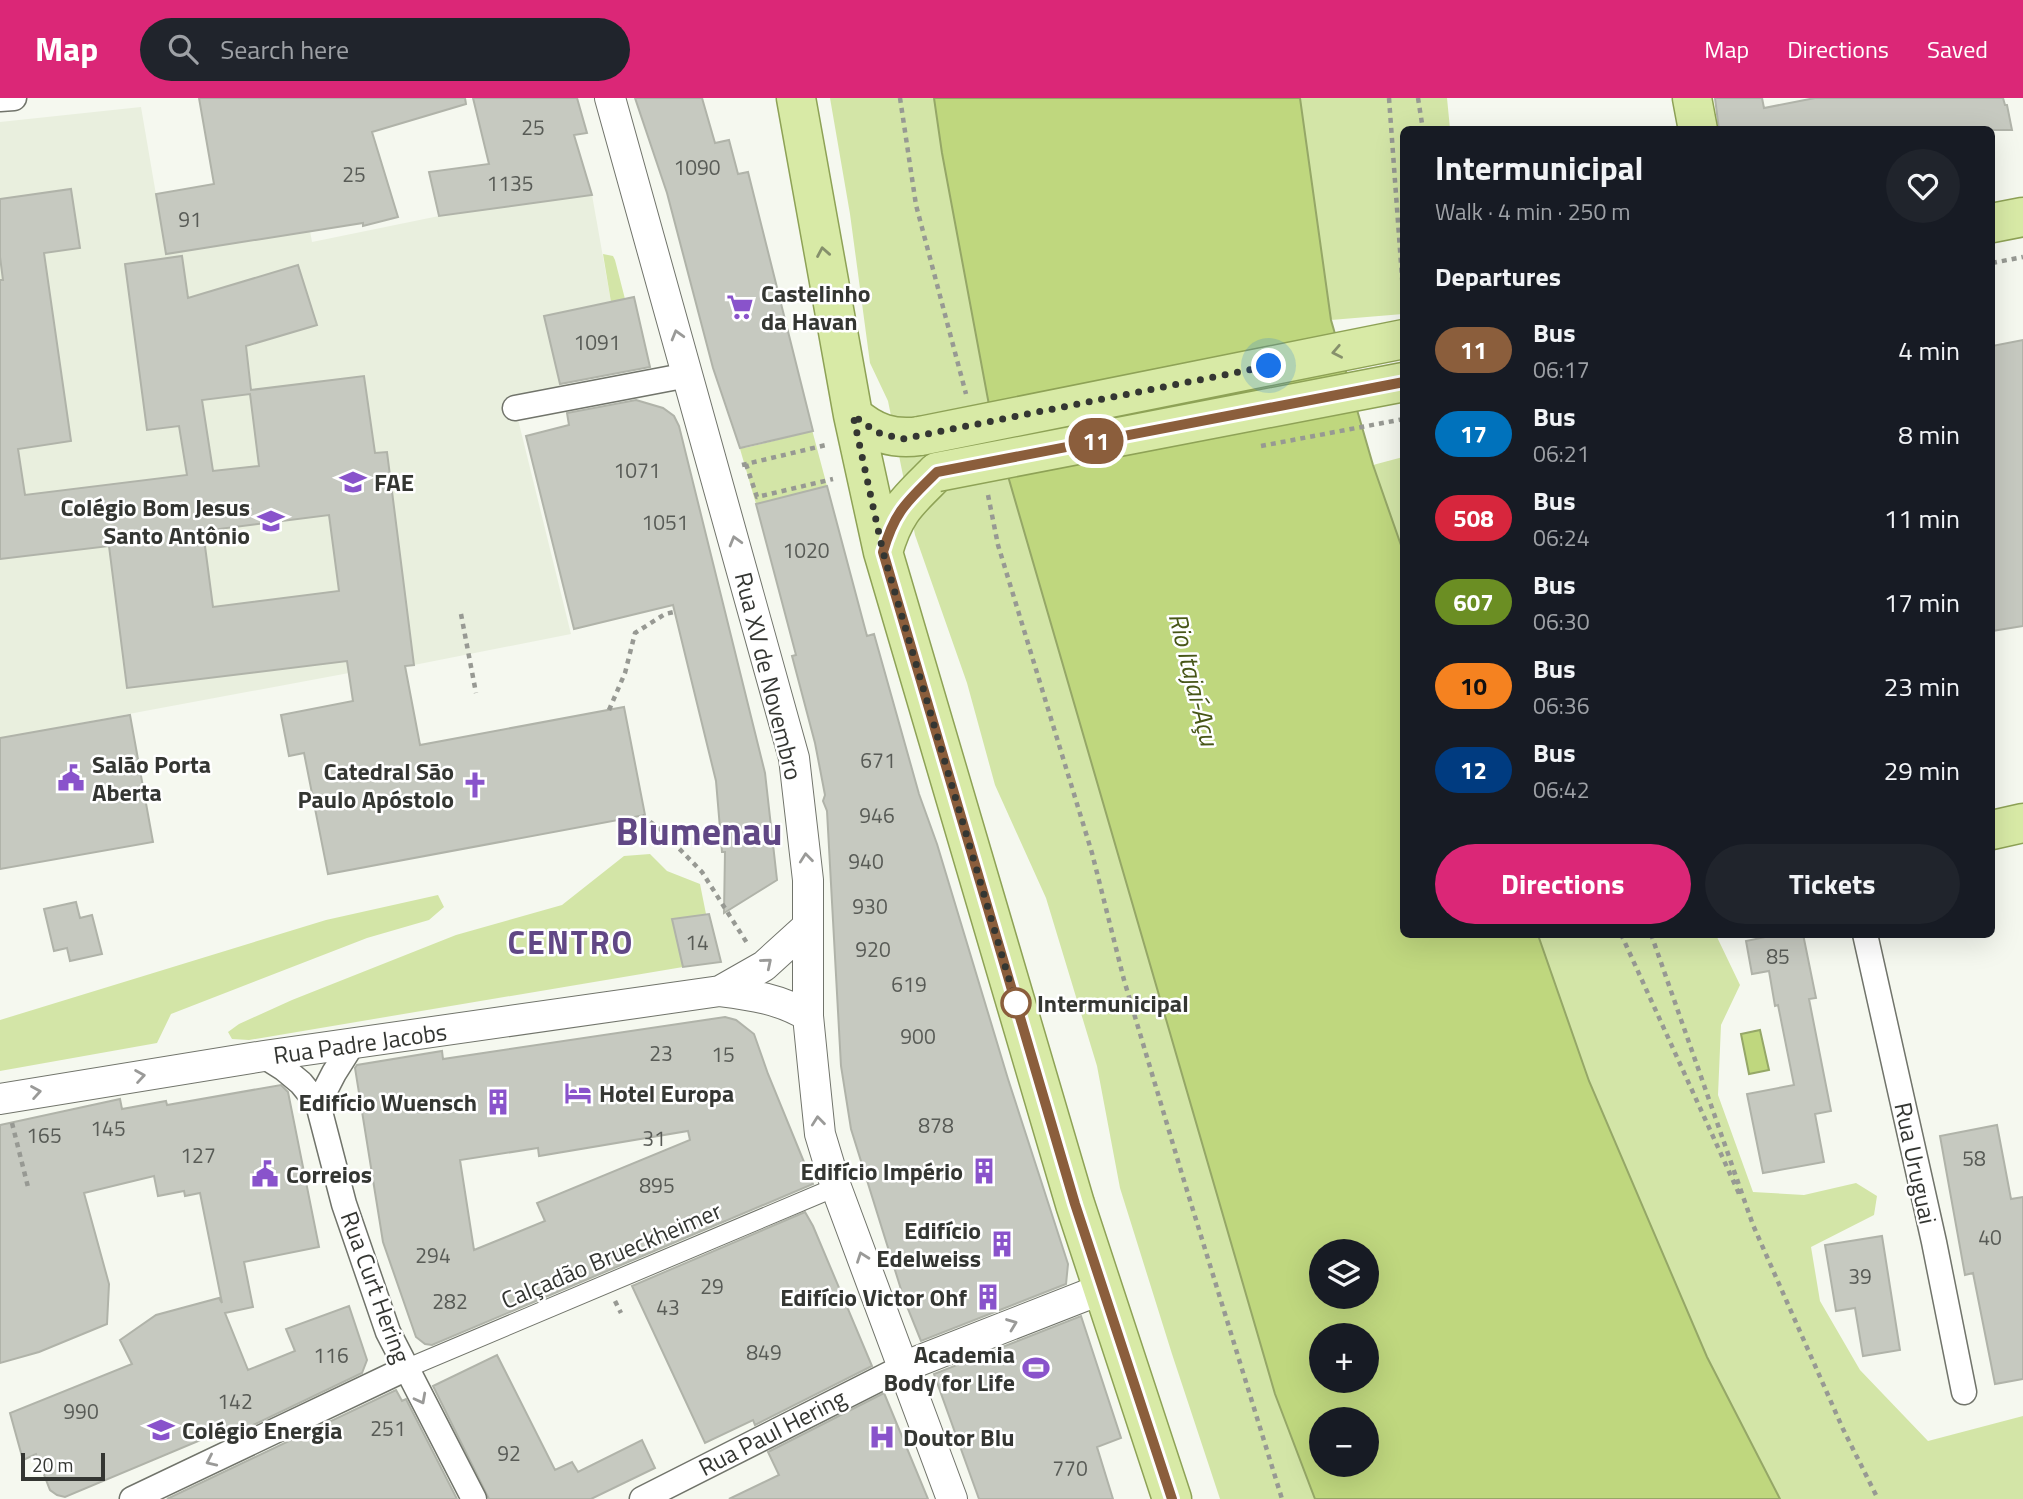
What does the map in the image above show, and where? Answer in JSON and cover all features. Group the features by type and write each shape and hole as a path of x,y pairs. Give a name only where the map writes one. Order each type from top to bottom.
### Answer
{"main road":[{"path":"796,98 853,415 883,552 1071,1190 1172,1499"},
{"path":"1692,98 1697,126"},
{"path":"1995,222 2023,216"},
{"path":"853,415 864,425 890,437 902,439 1400,340"},
{"path":"883,552 898,511 937,472 1400,383"},
{"path":"1995,829 2023,824"}],"street":[{"path":"0,99 14,98"},
{"name":"Rua XV de Novembro","path":"610,98 794,758 808,880 808,1016 820,1134 836,1187 952,1499"},
{"path":"515,408 688,375"},
{"name":"Rua Padre Jacobs","path":"720,991 764,966 808,926"},
{"name":"Rua Uruguai","path":"1866,938 1934,1242 1964,1392"},
{"name":"Rua Padre Jacobs","path":"3,1098 264,1056 720,991 767,997 790,1005 808,1016"},
{"path":"318,1104 353,1043"},
{"name":"Rua Curt Hering","path":"264,1056 301,1083 318,1104 344,1204 388,1332 474,1499"},
{"name":"Calçadão Brueckheimer","path":"405,1369 836,1187"},
{"path":"903,1367 1102,1289"},
{"name":"Rua Paul Hering","path":"642,1499 903,1367"},
{"path":"132,1499 405,1369"}],"path":[{"path":"900,98 916,205 968,405"},
{"path":"1389,98 1400,250"},
{"path":"1418,98 1422,126"},
{"path":"1995,262 2023,257"},
{"path":"734,467 826,445 829,456"},
{"path":"746,464 757,497 834,478 832,467"},
{"path":"987,494 998,545 1092,853 1124,980 1282,1499"},
{"path":"609,710 625,673 635,633 665,614 674,612"},
{"path":"461,614 475,693"},
{"path":"642,816 702,872 744,939"},
{"path":"1623,938 1843,1429 1878,1499"},
{"path":"1652,938 1753,1225"},
{"path":"3,1098 28,1187"}],"shaded area":[{"path":"830,98 934,98 992,421 1275,1394 1315,1499 1220,1499 1120,1188 1097,1066 1046,898 995,785 967,683 915,535 888,401 870,363 850,214"},
{"path":"1300,98 1447,98 1450,126 1400,126 1400,314 1331,320"},
{"name":"Colégio Bom Jesus Santo Antônio","path":"141,107 166,253 310,231 312,242 439,216 592,195 611,302 545,316 560,387 512,395 571,634 414,665 349,673 0,738 0,122"},
{"path":"603,254 613,256 615,260 625,299 611,302"},
{"path":"811,426 827,486 756,504 738,442 743,448 749,447 809,432"},
{"path":"1400,458 1400,542 1373,465"},
{"path":"650,854 667,871 700,884 706,914 673,920 683,967 249,1040 232,1039 228,1032 239,1024 292,1000 456,935 562,905 624,856"},
{"path":"438,895 444,907 429,920 367,938 171,1014 157,1043 0,1071 0,1020 326,920"},
{"path":"1539,938 1717,938 1740,985 1721,1025 1718,1095 1753,1192 1804,1195 1856,1183 1877,1196 1874,1215 1811,1247 1820,1301 1860,1370 1928,1441 2023,1416 2023,1499 1780,1499 1707,1357 1589,1081"}],"water":[{"name":"Rio Itajaí-Açu","path":"934,98 1300,98 1331,320 1373,465 1400,542 1400,938 1539,938 1589,1081 1707,1357 1780,1499 1315,1499 1275,1394 992,421"},
{"path":"1760,1030 1769,1070 1749,1074 1741,1034"}],"building":[{"path":"199,98 465,98 466,104 372,132 398,217 363,226 363,223 166,254 156,194 214,184"},
{"path":"473,98 577,98 587,133 574,135 592,195 439,216 429,172 489,164"},
{"name":"Castelinho da Havan","path":"635,98 702,98 715,143 729,140 738,174 748,172 813,431 740,448 713,368 667,193"},
{"path":"1715,98 1762,98 1764,108 1815,98 2003,98 2012,130 1995,130 1995,126 1718,126"},
{"path":"71,189 80,248 44,253 71,441 18,449 25,495 187,475 179,426 147,430 125,264 182,256 188,298 298,265 317,325 246,346 251,390 364,376 375,453 387,452 414,665 405,666 420,745 624,707 645,815 328,874 304,753 289,756 281,715 353,701 347,661 127,688 109,546 0,559 0,280 3,280 0,257 0,199","holes":["250,394 259,466 213,471 202,400","329,515 339,591 213,607 203,531"]},
{"path":"634,297 650,367 560,384 544,316"},
{"path":"2023,340 2023,626 1995,631 1995,345"},
{"path":"636,400 663,408 674,416 679,426 765,773 777,880 724,913 725,852 722,852 716,781 673,605 574,629 526,436 569,425 567,413"},
{"path":"827,486 867,636 874,634 919,794 1068,1264 1066,1284 921,1341 904,1299 851,1129 841,1066 827,811 823,801 825,795 815,743 792,656 796,655 756,504"},
{"name":"Salão Porta Aberta","path":"130,715 153,842 0,869 0,738"},
{"path":"76,902 80,918 92,915 102,954 70,961 67,948 54,951 44,909"},
{"path":"709,914 721,962 683,967 672,919"},
{"path":"1761,938 1804,938 1816,998 1809,999 1831,1111 1815,1114 1824,1162 1763,1173 1747,1094 1794,1085 1769,971 1752,974 1746,941"},
{"path":"725,1017 736,1020 754,1034 813,1184 432,1345 425,1344 416,1337 383,1242 355,1068 357,1065 442,1051 443,1059","holes":["688,1131 690,1140 537,1203 545,1221 474,1250 460,1160 538,1148 539,1156"]},
{"path":"281,1085 288,1092 319,1247 244,1262 253,1307 225,1313 248,1370 295,1351 286,1329 349,1306 367,1360 362,1373 226,1438 222,1431 65,1497 57,1495 50,1490 36,1454 23,1460 10,1413 132,1364 120,1340 156,1315 219,1298 222,1303 200,1193 185,1196 184,1191 158,1196 154,1176 84,1193 109,1284 107,1324 39,1352 0,1363 0,1125 120,1099 122,1109 166,1101 167,1105"},
{"path":"1997,1125 2011,1199 2023,1197 2023,1379 1995,1384 1973,1273 1965,1275 1940,1136"},
{"path":"805,1212 872,1366 755,1425 753,1420 705,1443 632,1286"},
{"path":"1882,1236 1900,1350 1863,1356 1855,1308 1836,1311 1825,1245"},
{"path":"1081,1316 1121,1438 1097,1447 1113,1499 979,1499 934,1374"},
{"path":"497,1355 555,1470 572,1462 578,1472 642,1440 655,1468 591,1499 489,1499 433,1386"},
{"path":"396,1390 402,1401 406,1399 457,1499 167,1499"},
{"path":"884,1393 928,1499 729,1499 779,1475 768,1452"}],"bus line":[{"name":"11","path":"1172,1499 1075,1204 883,552 898,511 937,472 1400,383"}],"place":[{"name":"Castelinho da Havan","path":"740,307"},
{"name":"FAE","path":"353,482"},
{"name":"Colégio Bom Jesus Santo Antônio","path":"271,521"},
{"name":"Salão Porta Aberta","path":"71,778"},
{"name":"Catedral São Paulo Apóstolo","path":"475,785"},
{"name":"Intermunicipal","path":"1016,1003"},
{"name":"Hotel Europa","path":"578,1093"},
{"name":"Edifício Wuensch","path":"498,1102"},
{"name":"Edifício Império","path":"984,1171"},
{"name":"Correios","path":"265,1174"},
{"name":"Edifício Edelweiss","path":"1002,1244"},
{"name":"Edifício Victor Ohf","path":"988,1297"},
{"name":"Academia Body for Life","path":"1036,1368"},
{"name":"Colégio Energia","path":"161,1430"},
{"name":"Doutor Blu","path":"882,1437"}],"district":[{"name":"Blumenau","path":"699,831"},
{"name":"CENTRO","path":"571,942"}],"route":[{"path":"1016,1003 883,552 853,415 876,432 902,439 1269,366"}]}
